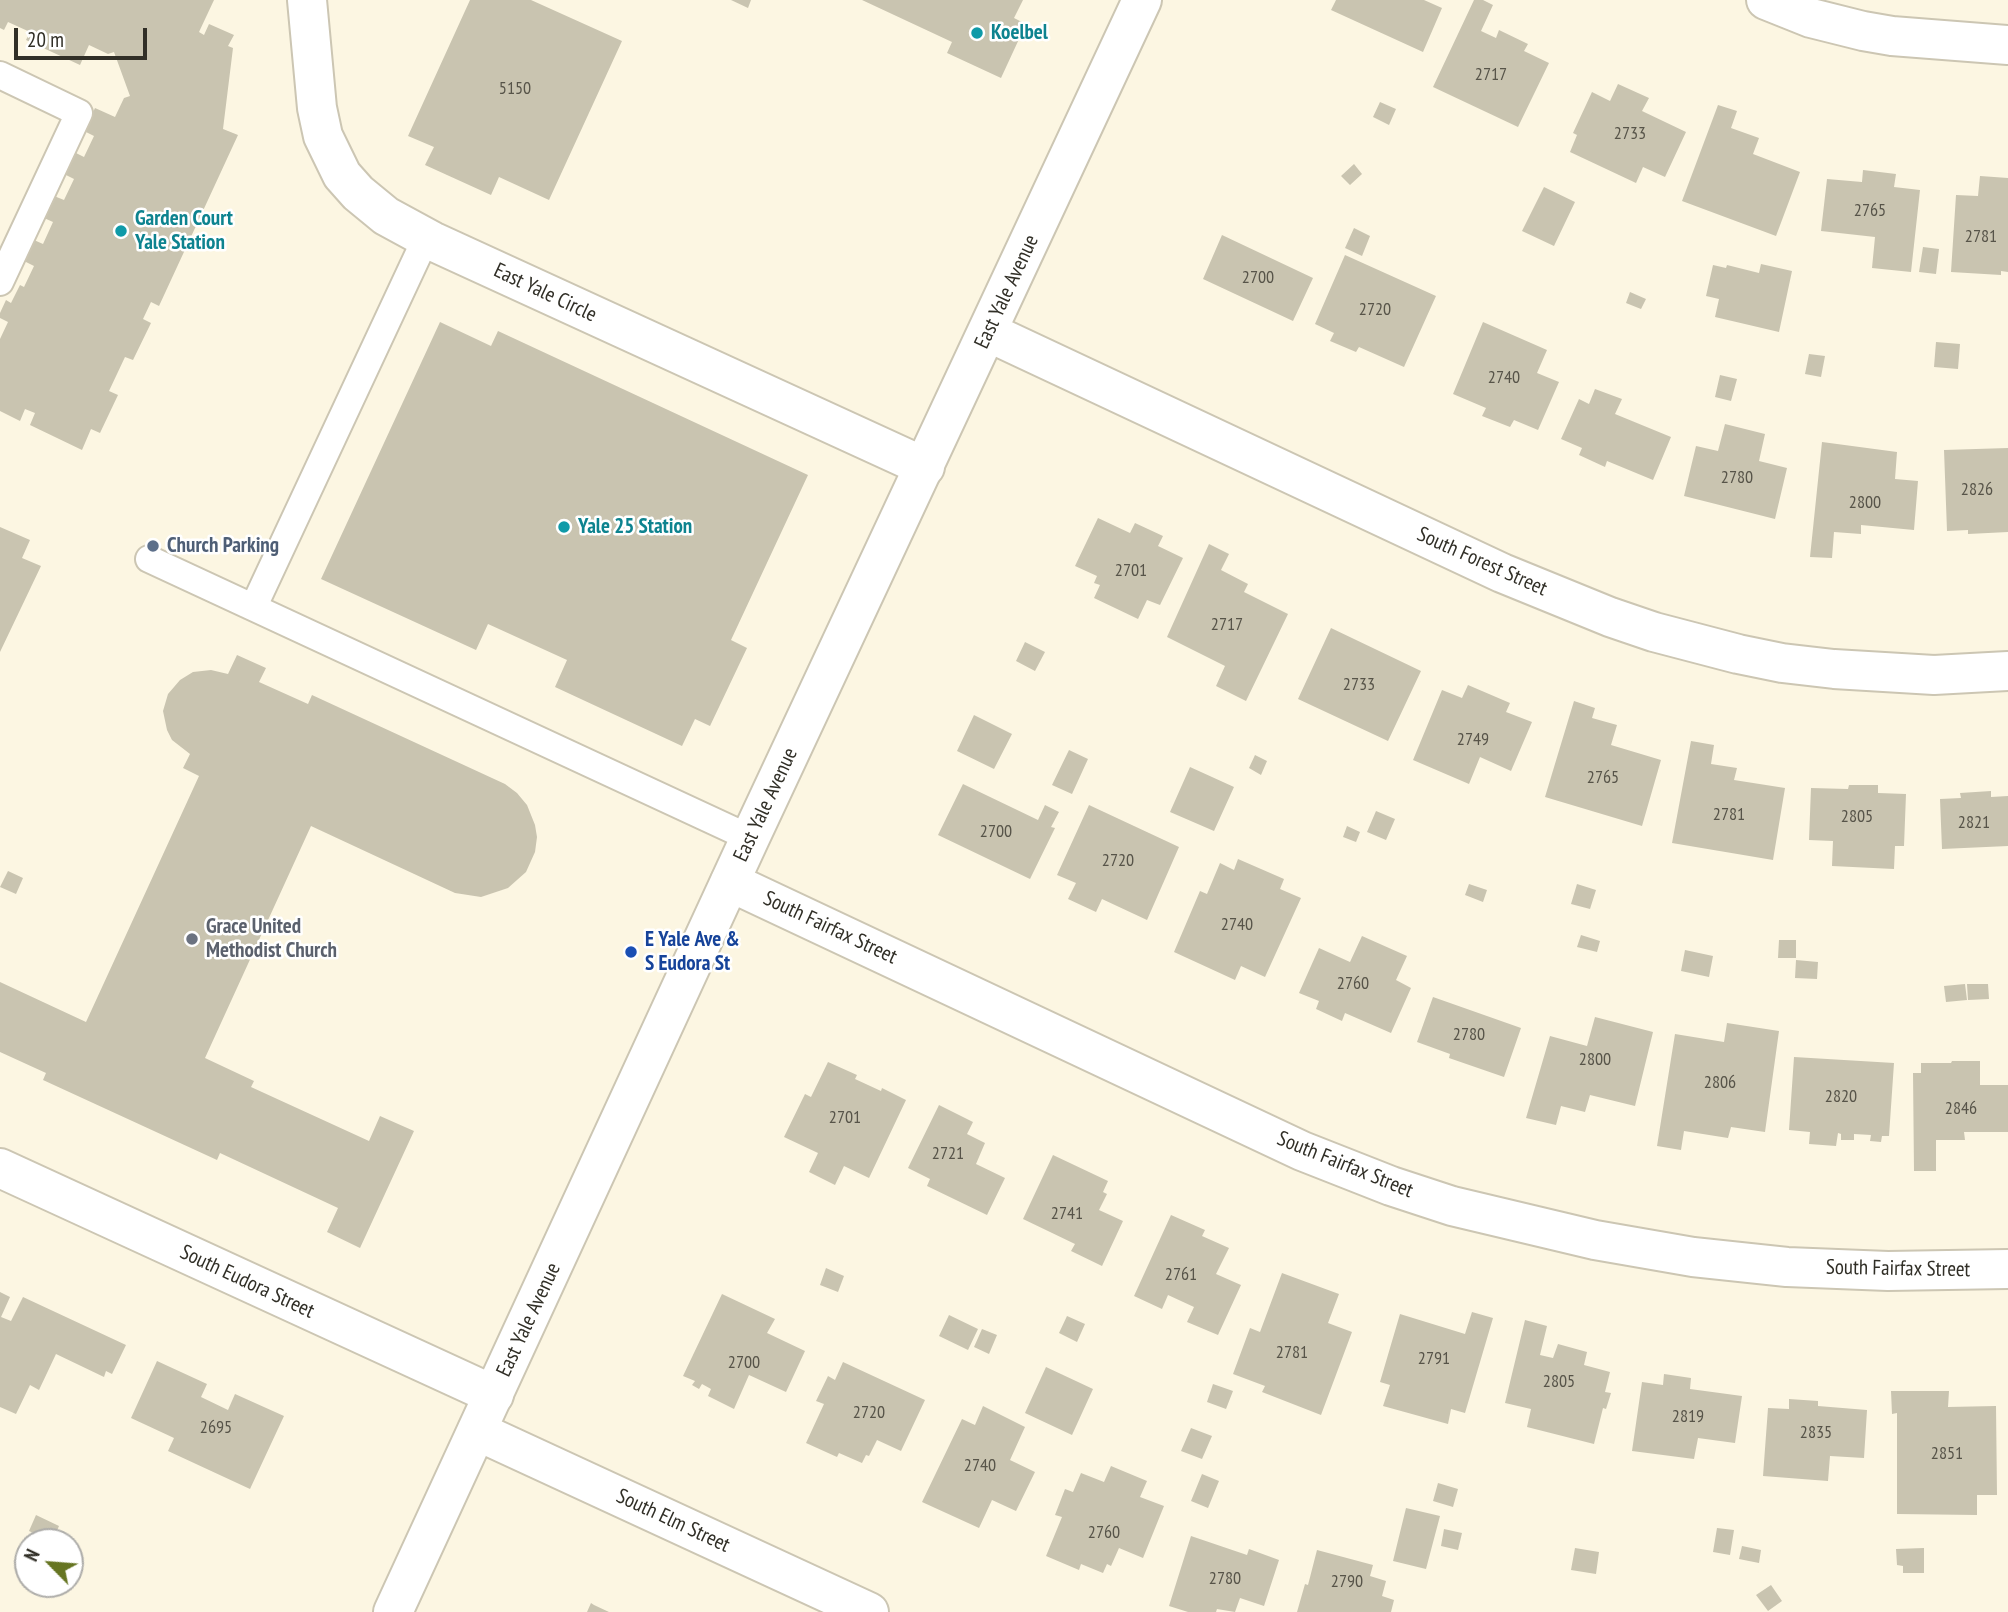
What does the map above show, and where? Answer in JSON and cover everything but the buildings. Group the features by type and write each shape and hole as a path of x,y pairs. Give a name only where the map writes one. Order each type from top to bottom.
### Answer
{"street":[{"name":"East Yale Circle","path":"307,0 317,107 323,136 342,174 358,193 386,216 426,238 925,467"},
{"name":"East Yale Avenue","path":"393,1612 750,838 1143,0"},
{"path":"1766,0 1811,18 1863,31 1892,36 2008,45"},
{"name":"South Forest Street","path":"988,332 1502,573 1654,632 1738,654 1834,670 1934,675 2008,671"},
{"name":"South Fairfax Street","path":"730,882 1302,1151 1391,1186 1452,1206 1595,1240 1706,1258 1787,1267 1888,1271 2008,1269"},
{"name":"South Eudora Street","path":"0,1168 494,1395"},
{"name":"South Elm Street","path":"477,1431 869,1612"}],"lane":[{"path":"0,75 79,113 0,282"},
{"path":"254,607 426,238"},
{"path":"149,559 750,838"}],"place":[{"name":"Koelbel","path":"977,33"},
{"name":"Garden Court Yale Station","path":"121,231"},
{"name":"Yale 25 Station","path":"564,527"},
{"name":"Church Parking","path":"153,546"},
{"name":"Grace United Methodist Church","path":"192,939"},
{"name":"E Yale Ave & S Eudora St","path":"631,952"}]}
